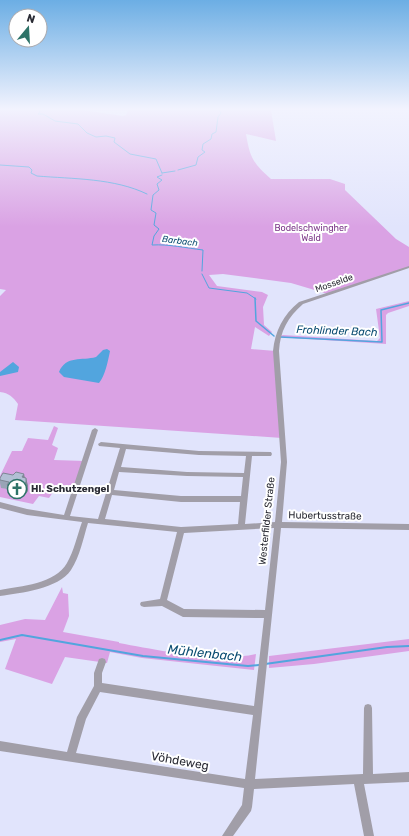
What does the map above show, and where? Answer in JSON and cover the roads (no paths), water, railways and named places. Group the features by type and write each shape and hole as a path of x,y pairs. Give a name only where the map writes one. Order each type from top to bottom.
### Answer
{"street":[{"name":"Mosselde","path":"278,333 292,310 301,303 409,267"},
{"name":"Westerfilder Straße","path":"227,836 247,808 256,710 260,688 278,525 284,462 276,351 278,333"},
{"path":"66,518 95,430"},
{"path":"101,444 199,453 269,454"},
{"path":"101,521 124,446"},
{"path":"241,527 249,454"},
{"path":"117,469 187,474 246,475"},
{"path":"110,492 181,499 243,499"},
{"name":"Hubertusstraße","path":"0,505 27,512 66,518 181,530 278,525 409,527"},
{"path":"0,593 52,581 61,576 72,558 86,520"},
{"path":"163,602 181,530"},
{"path":"144,604 163,602 183,613 267,614"},
{"path":"70,757 82,717 98,687 98,673 102,662"},
{"path":"98,687 256,710"},
{"path":"368,708 368,779"},
{"name":"Vöhdeweg","path":"0,746 249,784 409,777"},
{"path":"358,779 369,836"}],"water":[{"path":"107,349 110,351 105,372 99,383 64,377 59,372 66,363 70,361 96,357 103,350"},
{"path":"13,362 19,367 18,372 0,376 0,372"}],"waterway":[{"name":"Barbach","path":"123,149 130,154 156,159 162,173 175,171"},
{"path":"178,170 196,165 198,157 205,152 202,149"},
{"path":"0,165 29,167 32,170 31,173 37,176 107,182 147,194"},
{"name":"Barbach","path":"162,175 157,177 162,180 157,184 159,190 153,195 151,210 156,213 154,225 159,229 154,236 152,245 203,250 202,271"},
{"name":"Barbach","path":"202,274 209,288 247,293 255,298"},
{"name":"Barbach","path":"255,298 256,321 274,336"},
{"name":"Frohlinder Bach","path":"280,337 382,342 381,310 409,303"},
{"name":"Mühlenbach","path":"0,640 22,635 143,656 248,666 259,665"},
{"name":"Mühlenbach","path":"265,664 387,647 409,646"}],"place":[{"name":"Hl. Schutzengel","path":"17,489"}],"park label":[{"name":"Bodelschwingher Wald","path":"311,234"}]}
